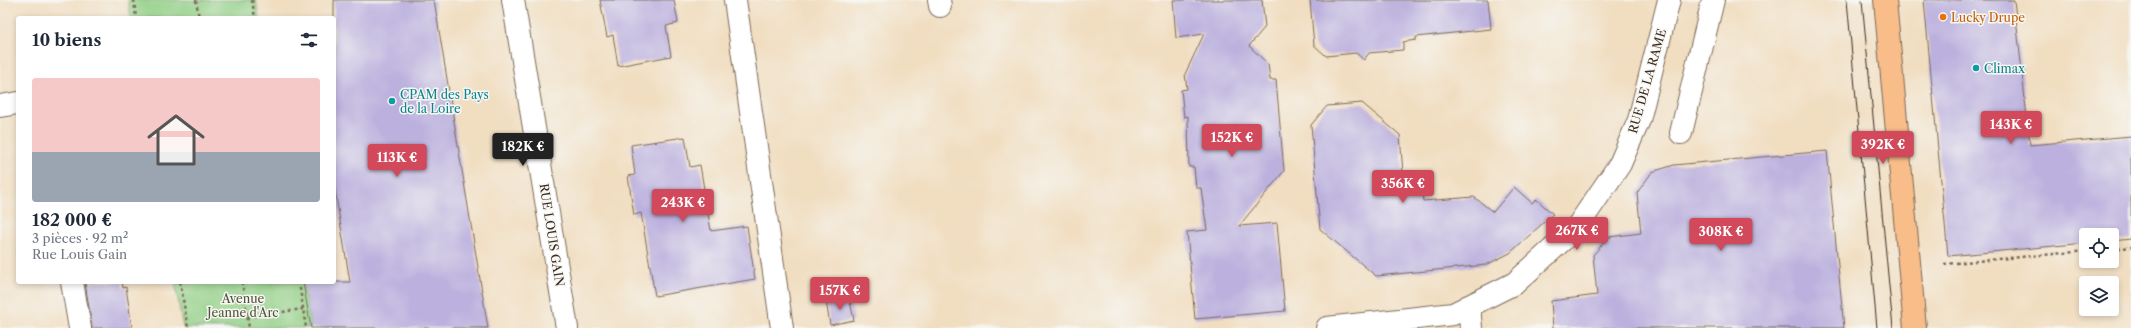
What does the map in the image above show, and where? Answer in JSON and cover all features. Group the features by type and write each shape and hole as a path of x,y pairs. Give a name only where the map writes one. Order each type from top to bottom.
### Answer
{"main road":[{"path":"1885,0 1915,328"}],"street":[{"name":"RUE LOUIS GAIN","path":"513,0 567,328"},
{"path":"735,0 782,328"},
{"name":"RUE DE LA RAME","path":"1327,328 1454,314 1514,283 1577,228 1620,164 1639,120 1669,0"},
{"path":"1681,133 1712,0"},
{"path":"0,106 16,104"},
{"path":"72,284 80,328"},
{"path":"1469,306 1471,328"}],"path":[{"path":"134,0 136,16"},
{"path":"196,0 199,16"},
{"path":"252,0 255,16"},
{"path":"2119,248 2131,247"},
{"path":"1944,264 2079,252"},
{"path":"180,284 188,328"},
{"path":"242,284 249,328"},
{"path":"299,284 306,328"},
{"path":"248,317 303,309"}],"green space":[{"path":"128,0 256,0 259,16 131,16"},
{"name":"Avenue Jeanne d'Arc","path":"175,284 303,284 311,328 183,328"}],"building":[{"name":"CPAM des Pays de la Loire","path":"334,0 434,0 488,328 311,328 303,284 336,284 336,282 350,282 336,196 336,16 334,16"},
{"path":"600,0 674,0 678,23 666,26 671,56 618,66 613,35 607,37"},
{"path":"1173,0 1262,0 1265,27 1249,46 1268,64 1270,80 1276,80 1284,171 1239,226 1277,223 1285,311 1195,319 1187,232 1207,230 1201,188 1196,188 1194,167 1189,167 1188,116 1184,117 1181,90 1187,89 1185,74 1204,34 1176,38"},
{"path":"1310,0 1488,0 1491,29 1416,37 1416,40 1403,42 1403,50 1369,53 1364,60 1356,53 1326,56 1314,45"},
{"name":"Climax","path":"1924,0 2014,0 2030,145 2131,136 2131,239 2119,240 2119,228 2079,228 2079,244 1948,256"},
{"path":"1362,103 1400,135 1404,185 1421,184 1423,201 1474,197 1493,212 1514,187 1532,203 1536,199 1553,214 1510,253 1486,265 1376,276 1320,229 1311,125 1327,106"},
{"path":"685,137 690,167 700,165 711,231 747,226 755,279 655,296 641,213 634,215 628,176 635,175 631,145"},
{"path":"1827,151 1844,328 1553,328 1551,301 1597,295 1593,255 1609,237 1641,233 1637,193 1652,172 1674,165"},
{"path":"85,284 122,284 123,288 126,287 132,328 92,328"},
{"path":"849,297 854,320 830,325 826,301"}],"tram line":[{"path":"1847,0 1877,328"},
{"path":"1862,0 1893,328"}],"place":[{"name":"Lucky Drupe","path":"1943,17"},
{"name":"Climax","path":"1976,68"},
{"name":"CPAM des Pays de la Loire","path":"392,101"}]}
